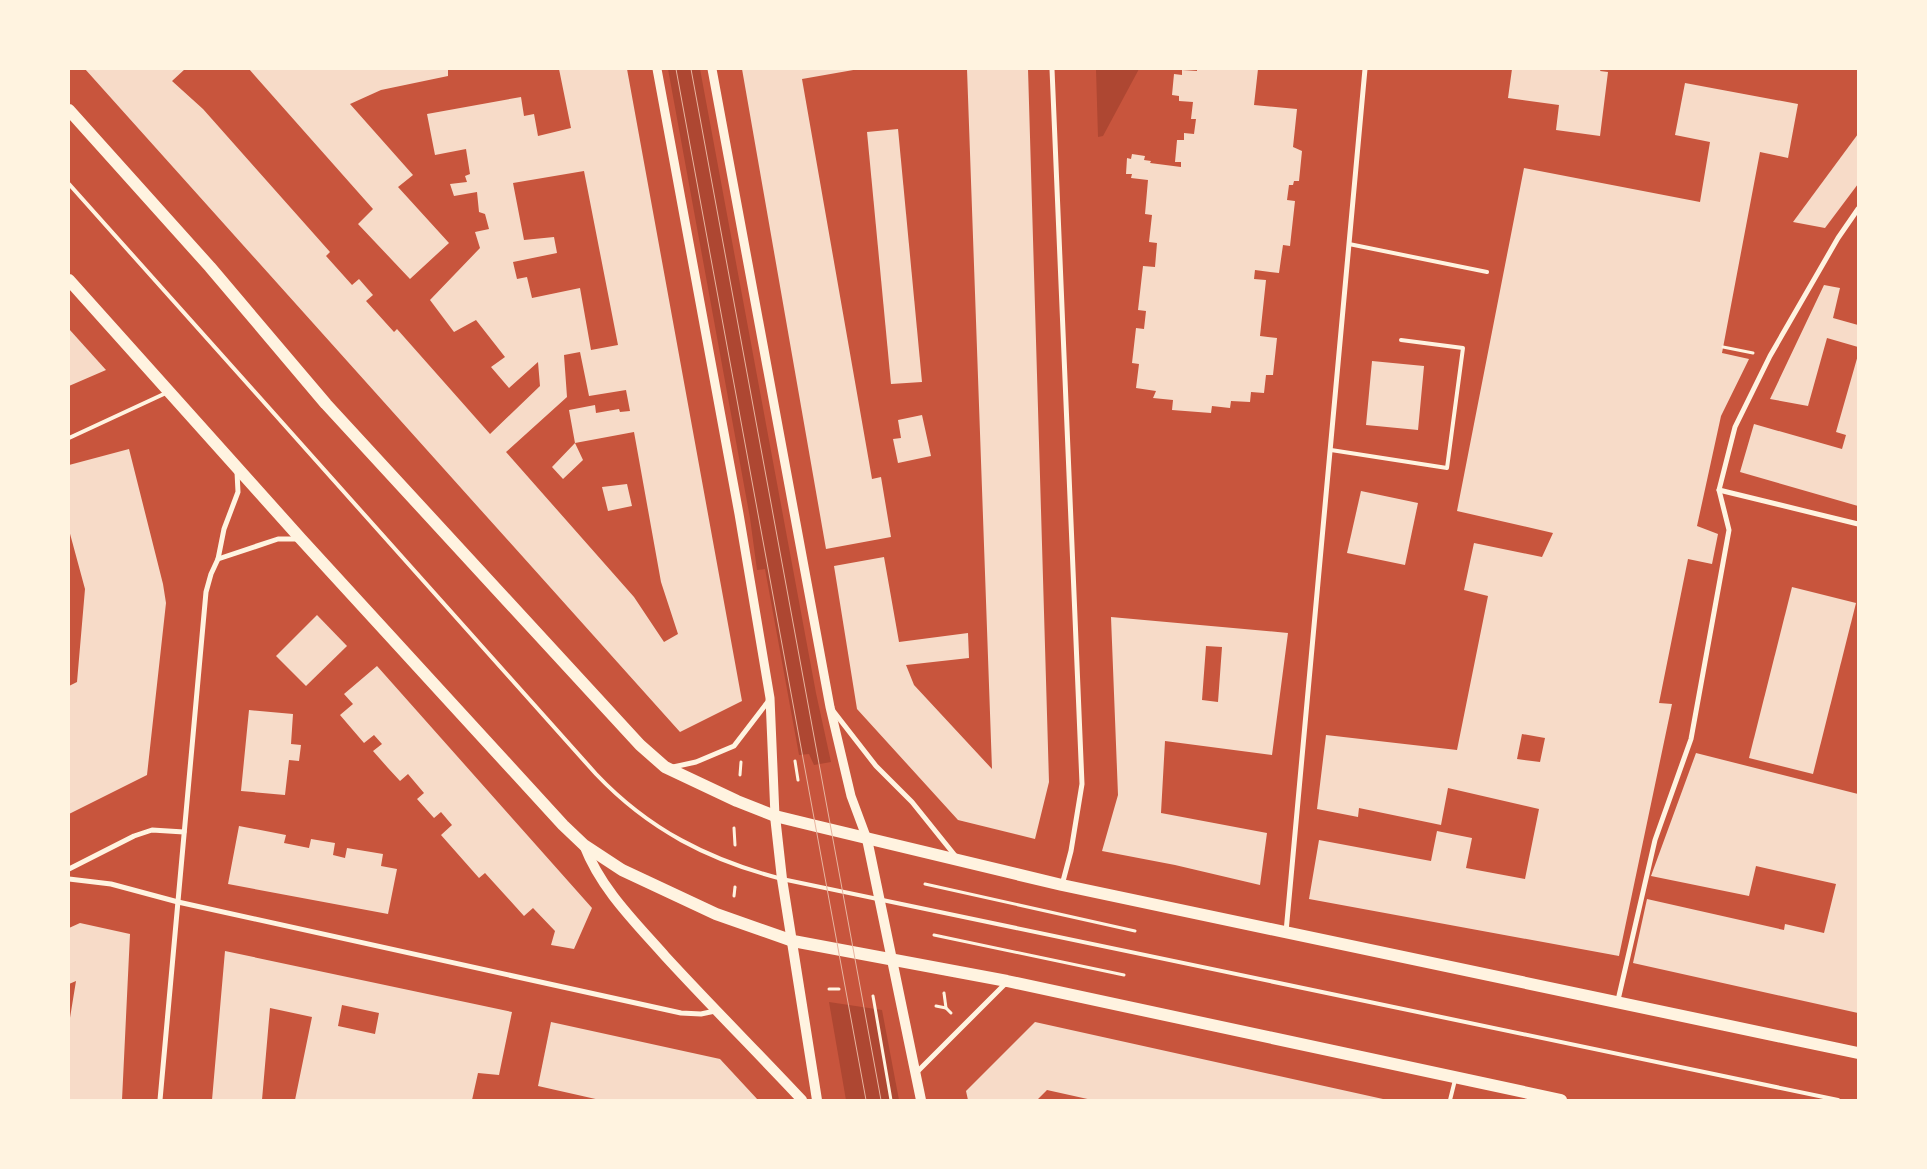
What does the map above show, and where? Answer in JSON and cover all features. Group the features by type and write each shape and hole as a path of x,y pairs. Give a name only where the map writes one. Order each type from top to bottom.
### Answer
{"main road":[{"path":"69,110 210,268 326,404 640,745 665,768 775,816 1062,885 1618,1000 1858,1052"},
{"path":"69,280 128,347 171,391 301,539 584,845 622,870 716,914 793,941 1008,982 1561,1100"},
{"path":"775,816 782,879 817,1100"},
{"path":"867,838 921,1100"},
{"path":"584,845 593,866 615,900 715,1010 802,1100"}],"street":[{"path":"657,69 739,514 770,698 775,816"},
{"path":"712,69 830,707 851,796 867,838"},
{"path":"1052,69 1082,784 1071,850 1062,885"},
{"path":"1286,932 1365,69"},
{"path":"1618,1000 1655,840 1691,739 1729,530 1719,490 1735,427 1770,356 1838,238 1858,209"},
{"path":"160,1100 206,592 218,559 224,529 238,492 237,467"},
{"path":"1719,490 1858,524"},
{"path":"218,559 278,539 301,539"},
{"path":"665,768 686,765 734,746 770,698"},
{"path":"830,707 876,766 912,802 959,860"},
{"path":"69,869 134,836 152,830 184,832"},
{"path":"69,879 111,884 178,902 681,1013 701,1014 715,1010"},
{"path":"916,1074 1008,982"}],"lane":[{"path":"69,184 587,764 628,804 651,822 693,848 734,865 782,879 995,922 1838,1100"},
{"path":"1350,244 1487,272"},
{"path":"1330,450 1447,468 1463,348 1401,340"},
{"path":"69,438 171,391"},
{"path":"1450,1100 1455,1078"}],"path":[{"path":"1723,347 1770,356"},
{"path":"740,775 741,762 748,764"},
{"path":"793,778 804,781"},
{"path":"734,828 735,848"},
{"path":"924,878 926,891"},
{"path":"925,884 1135,931"},
{"path":"932,926 935,944"},
{"path":"934,934 1124,975"},
{"path":"829,989 839,989"},
{"path":"936,1006 946,1008 944,993"},
{"path":"879,997 871,996 891,1100"}],"shaded area":[{"path":"668,69 700,69 816,693 831,762 814,765 809,754 799,755 765,569 757,570 750,518"},
{"path":"1096,69 1139,69 1103,136 1098,137"},
{"path":"829,1002 882,1010 899,1100 846,1100"}],"building":[{"path":"85,69 185,69 172,81 203,109 330,252 326,256 352,285 359,279 373,295 366,301 394,332 397,329 490,434 540,386 538,362 509,388 491,367 505,357 476,320 454,332 430,300 480,248 475,232 489,229 485,214 479,212 477,192 454,196 450,184 467,182 465,176 470,174 466,149 435,155 427,114 521,97 524,116 534,114 538,136 571,128 559,69 627,69 742,701 680,732","holes":["584,171 618,345 591,350 580,288 532,298 527,277 517,279 513,262 557,253 554,237 524,240 513,183","580,352 589,396 626,390 630,411 620,412 619,409 596,413 595,405 569,410 575,443 634,432 661,582 678,634 664,642 634,597 506,452 567,397 564,355"]},
{"path":"249,69 448,69 448,76 381,90 350,104 413,175 398,187 449,243 410,279 358,224 373,209"},
{"path":"742,69 859,69 802,79 872,479 881,477 891,537 826,549"},
{"path":"967,69 1028,69 1049,782 1035,839 958,820 857,709 834,566 884,557 899,642 968,633 969,658 906,665 914,685 992,769"},
{"path":"1197,69 1258,69 1254,105 1297,109 1293,147 1302,151 1299,181 1294,181 1293,185 1289,185 1287,200 1295,201 1290,246 1283,245 1279,273 1255,270 1254,279 1266,280 1260,336 1277,338 1273,375 1266,375 1264,393 1251,392 1250,402 1231,401 1230,408 1212,406 1211,413 1172,410 1173,400 1153,398 1156,391 1136,388 1139,364 1132,363 1136,328 1144,329 1146,311 1138,310 1143,266 1155,267 1157,243 1149,242 1152,215 1145,214 1148,180 1131,178 1132,174 1126,174 1127,158 1131,159 1132,154 1145,156 1144,160 1151,161 1150,163 1181,167 1181,162 1175,162 1177,140 1184,140 1184,133 1194,134 1196,119 1191,119 1193,102 1179,101 1179,96 1172,95 1174,74 1182,75 1182,70 1197,71"},
{"path":"1512,69 1601,69 1600,71 1608,72 1600,136 1556,130 1559,105 1508,98"},
{"path":"1685,83 1798,104 1788,158 1760,152 1722,353 1749,359 1721,416 1697,526 1718,534 1712,564 1688,559 1659,703 1672,704 1619,956 1309,899 1319,840 1431,861 1437,831 1472,838 1466,868 1525,879 1539,809 1448,788 1441,825 1359,808 1358,817 1317,809 1326,735 1457,750 1488,596 1464,590 1474,543 1542,557 1553,533 1457,511 1524,168 1700,202 1710,142 1675,135","holes":["1522,734 1545,738 1540,762 1517,759"]},
{"path":"898,129 922,382 891,384 867,132"},
{"path":"1858,134 1858,184 1825,228 1793,222"},
{"path":"1824,285 1840,288 1833,318 1858,325 1858,347 1827,338 1808,406 1770,399"},
{"path":"69,329 106,370 69,386"},
{"path":"1858,355 1858,506 1740,472 1754,424 1842,449 1846,435 1836,432"},
{"path":"1372,361 1424,366 1418,430 1366,425"},
{"path":"922,415 931,456 898,463 893,439 901,438 898,420"},
{"path":"575,443 583,460 563,479 552,467"},
{"path":"129,449 163,584 166,603 147,775 69,814 69,686 77,682 85,589 69,530 69,465"},
{"path":"627,484 632,506 608,511 602,487"},
{"path":"1361,491 1418,503 1405,565 1347,553"},
{"path":"1792,587 1856,603 1813,774 1749,758"},
{"path":"317,615 347,646 306,686 276,656"},
{"path":"1111,617 1288,633 1272,755 1165,741 1161,813 1267,833 1260,885 1175,865 1102,851 1118,795","holes":["1206,646 1222,647 1218,702 1202,700"]},
{"path":"377,666 592,908 574,949 551,945 555,931 533,908 524,916 485,873 479,878 441,835 452,825 441,812 434,818 417,799 424,793 408,774 400,781 373,751 382,744 374,735 364,743 340,715 353,704 344,694"},
{"path":"249,710 293,714 291,744 301,745 299,761 289,760 285,795 241,791"},
{"path":"1696,753 1858,794 1858,1013 1633,963 1647,899 1784,930 1785,924 1824,933 1836,884 1756,866 1749,896 1651,876"},
{"path":"239,826 286,835 284,843 309,848 311,839 335,843 333,855 345,858 347,848 383,854 381,866 397,869 388,914 228,884"},
{"path":"80,923 130,934 122,1100 69,1100 69,1024 76,981 69,984 69,928"},
{"path":"225,951 512,1012 499,1075 478,1073 472,1100 295,1100 312,1017 270,1008 262,1100 212,1100","holes":["342,1005 379,1013 375,1034 338,1026"]},
{"path":"551,1022 720,1059 758,1100 600,1100 538,1086"},
{"path":"1035,1022 1383,1100 1092,1100 1047,1090 1037,1100 968,1100 966,1091"}],"tram line":[{"path":"676,69 866,1100"},
{"path":"691,69 881,1100"}]}
